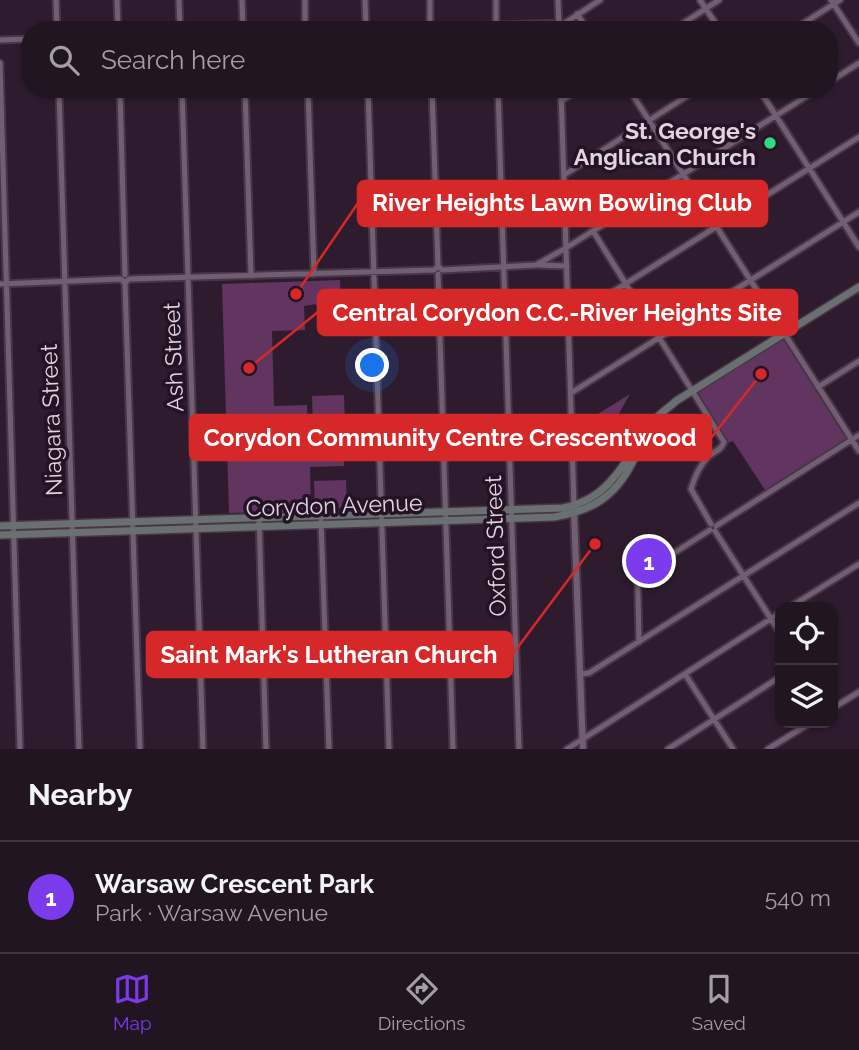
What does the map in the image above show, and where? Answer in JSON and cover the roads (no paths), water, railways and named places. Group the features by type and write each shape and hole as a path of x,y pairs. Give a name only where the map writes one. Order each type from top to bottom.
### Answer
{"main road":[{"name":"Corydon Avenue","path":"0,535 14,530 512,514 556,508 586,509 607,497 622,479 658,417 676,401 859,287"},
{"name":"Corydon Avenue","path":"0,526 14,530"}],"street":[{"path":"56,0 57,21"},
{"path":"117,0 118,21"},
{"path":"179,0 180,21"},
{"path":"242,0 243,21"},
{"path":"304,0 305,21"},
{"path":"365,0 366,21"},
{"path":"430,0 430,21"},
{"path":"496,0 496,21"},
{"path":"558,0 559,21"},
{"path":"568,21 600,0"},
{"path":"700,0 714,21"},
{"path":"686,21 719,0"},
{"path":"806,21 840,0"},
{"path":"833,2 859,43"},
{"path":"578,14 582,21"},
{"path":"0,40 21,39"},
{"path":"0,63 3,284 20,749"},
{"path":"838,76 859,63"},
{"name":"Niagara Street","path":"59,98 79,749"},
{"path":"120,98 140,749"},
{"name":"Ash Street","path":"182,98 203,749"},
{"path":"245,98 251,276"},
{"path":"308,98 314,274"},
{"path":"368,98 389,749"},
{"path":"432,98 453,749"},
{"name":"Oxford Street","path":"498,98 519,749"},
{"path":"566,98 561,101 583,749"},
{"path":"635,98 859,451"},
{"path":"564,175 684,98"},
{"path":"765,98 859,247"},
{"path":"536,265 804,98"},
{"path":"568,320 859,137"},
{"path":"571,393 859,212"},
{"path":"593,231 724,442 722,448 706,459 691,489 775,625"},
{"path":"566,236 576,242"},
{"path":"3,284 567,266"},
{"path":"818,387 859,361"},
{"path":"638,576 859,435"},
{"path":"580,674 589,673 859,503"},
{"path":"321,520 329,749"},
{"path":"259,523 266,749"},
{"path":"639,642 637,547 649,539 673,553"},
{"path":"798,602 859,564"},
{"path":"567,749 775,616"},
{"path":"685,674 733,749"},
{"path":"668,749 775,680"},
{"path":"838,705 859,692"},
{"path":"768,749 802,728"}],"place":[{"name":"St. George's Anglican Church","path":"770,143"},
{"name":"River Heights Lawn Bowling Club","path":"296,294"},
{"name":"Central Corydon C.C.-River Heights Site","path":"249,368"},
{"name":"Corydon Community Centre Crescentwood","path":"761,374"},
{"name":"Saint Mark's Lutheran Church","path":"595,544"},
{"name":"Warsaw Crescent Park","path":"649,561"}]}
